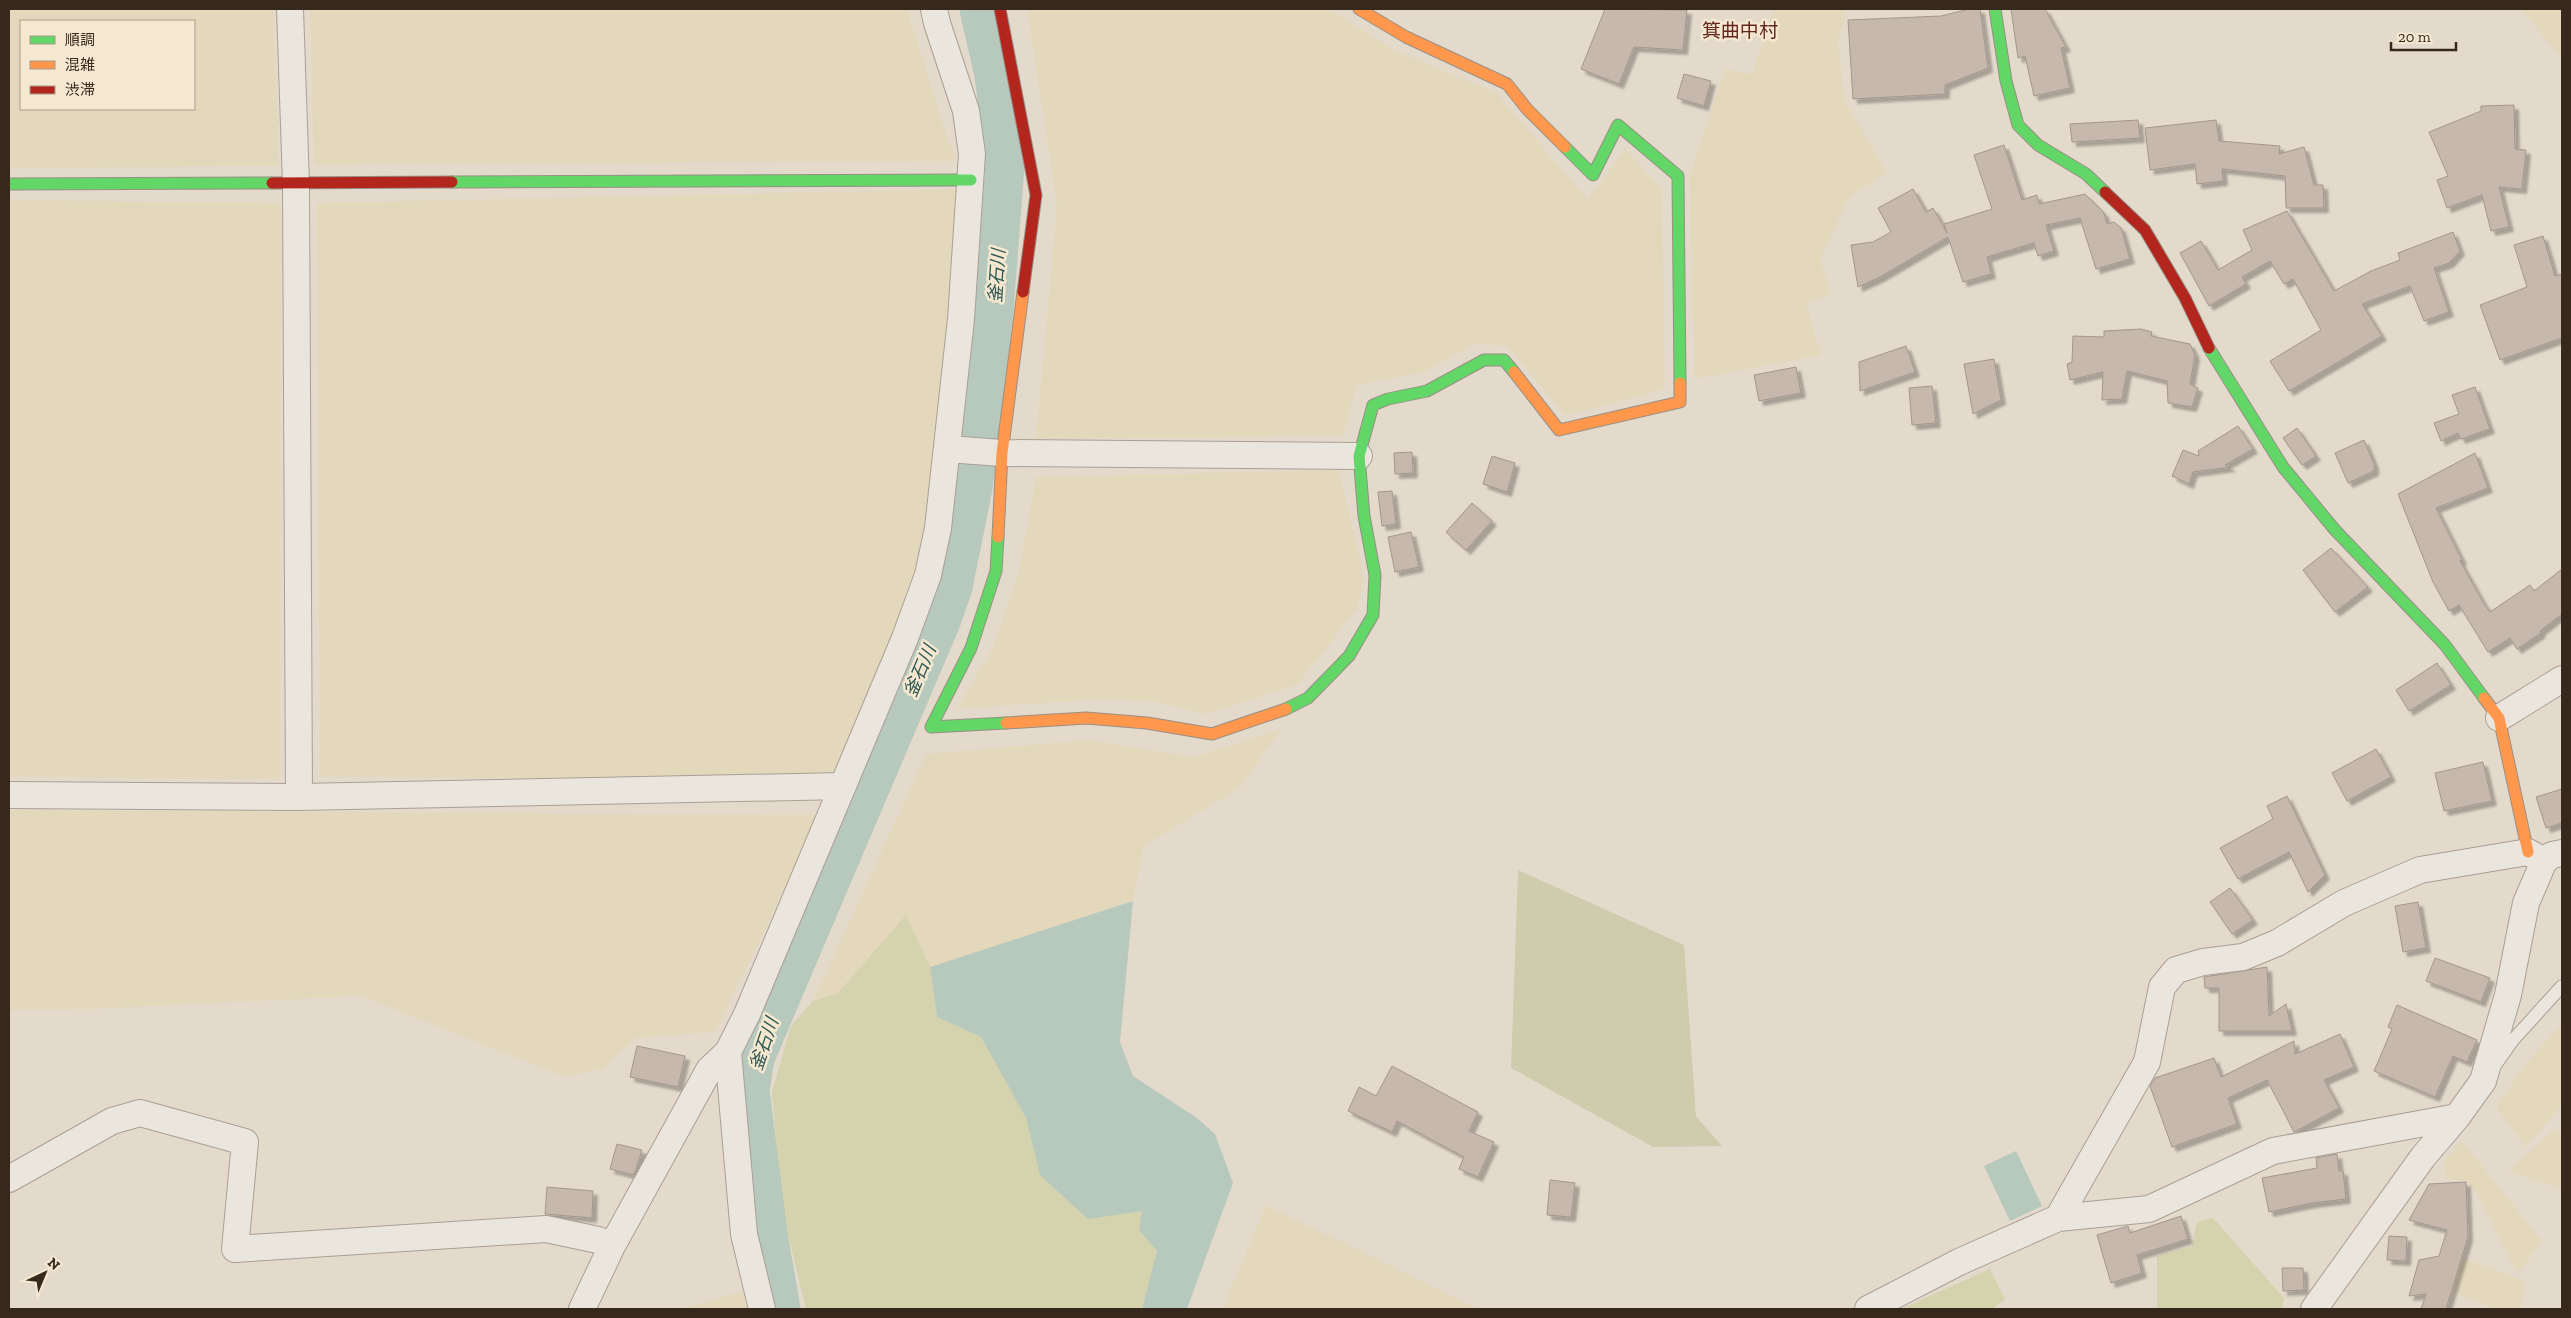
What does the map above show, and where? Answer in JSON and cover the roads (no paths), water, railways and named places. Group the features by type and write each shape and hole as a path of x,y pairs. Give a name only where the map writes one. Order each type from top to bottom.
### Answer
{"street":[{"path":"290,9 296,184 299,797"},
{"path":"582,1309 612,1246 709,1070 728,1052 747,1014 905,638 928,574 954,450 972,154 966,110 936,23 934,9"},
{"path":"1000,9 1036,195 998,452 996,571 971,648 932,727 1086,718 1147,723 1212,734 1272,715 1308,698 1349,656 1373,615 1375,575 1364,516 1358,456 1373,405 1388,399 1427,391 1484,360 1504,360 1559,430 1680,402 1678,176 1618,125 1593,175 1526,110 1508,84 1406,37 1359,9"},
{"path":"1995,9 2006,81 2018,126 2038,145 2086,174 2145,230 2185,298 2214,359 2283,467 2335,530 2444,645 2499,718 2545,855 2526,903 2508,995 2483,1081 2457,1117 2423,1157 2314,1309"},
{"path":"9,184 971,180"},
{"path":"954,450 1358,456"},
{"path":"2499,718 2562,678"},
{"path":"9,795 299,797 843,786"},
{"path":"2058,1218 2147,1062 2162,987 2176,970 2203,962 2243,957 2277,943 2344,903 2420,870 2545,855"},
{"path":"728,1052 744,1234 762,1309"},
{"path":"9,1178 112,1121 140,1113 245,1142 235,1249 546,1230 598,1240 612,1246"},
{"path":"1868,1309 1960,1262 2058,1218 2149,1209 2273,1151 2457,1117"}],"lane":[{"path":"2483,1081 2513,1040 2562,986"}],"waterway":[{"name":"釜石川","path":"781,1309 768,1234 750,1090 755,1058 942,619 953,587 973,488 994,310 1005,165 994,75 979,9"}],"district":[{"name":"箕曲中村","path":"1740,30"}]}
